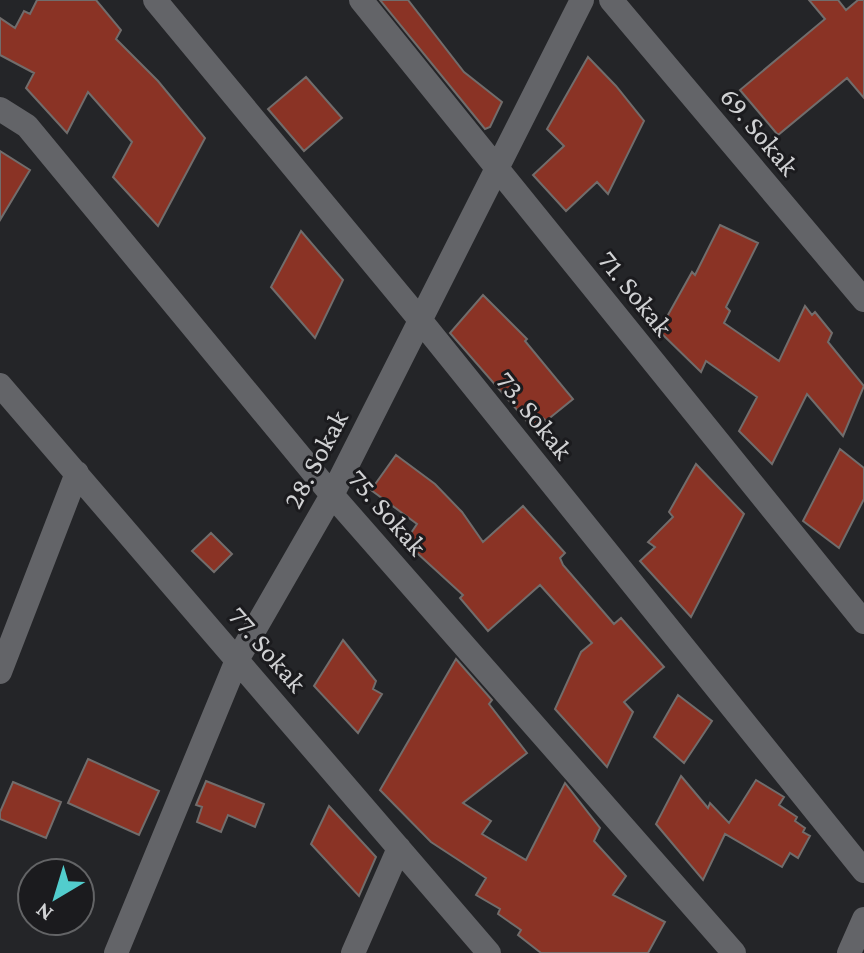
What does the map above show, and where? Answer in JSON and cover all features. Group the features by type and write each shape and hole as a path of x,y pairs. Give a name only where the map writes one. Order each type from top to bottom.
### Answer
{"street":[{"name":"73. Sokak","path":"155,0 421,321 864,871"},
{"name":"71. Sokak","path":"361,0 864,622"},
{"name":"28. Sokak","path":"116,953 237,660 332,495 582,0"},
{"name":"69. Sokak","path":"611,0 864,300"},
{"name":"75. Sokak","path":"0,109 27,126 332,495 734,953"},
{"name":"77. Sokak","path":"0,385 489,953"},
{"path":"0,672 77,473"},
{"path":"353,953 399,848"},
{"path":"849,953 864,919"}],"building":[{"path":"37,0 96,0 121,30 116,39 158,81 205,138 158,226 113,177 132,142 88,92 67,133 26,88 34,73 0,55 0,18 15,28 24,11 30,14"},
{"path":"380,0 408,0 464,72 502,102 490,127 485,129"},
{"path":"809,0 838,0 846,10 858,0 864,0 864,98 847,78 778,135 740,90 825,19"},
{"path":"588,57 644,121 608,194 597,182 566,211 533,175 564,146 547,129"},
{"path":"306,77 342,118 304,151 268,109"},
{"path":"0,151 30,170 0,220"},
{"path":"720,225 758,243 726,307 730,311 724,323 779,361 805,306 812,315 815,312 832,333 828,342 864,386 843,436 807,394 772,464 739,431 757,397 706,361 701,372 659,331 692,272 695,275"},
{"path":"301,231 343,280 315,338 271,287"},
{"path":"483,295 527,339 525,341 573,399 546,421 543,418 532,427 450,333"},
{"path":"840,449 864,468 864,499 839,548 803,521"},
{"path":"396,455 435,484 462,512 483,542 523,506 565,553 560,558 563,565 614,624 621,618 664,667 624,702 633,712 607,767 555,709 581,652 592,643 540,585 488,631 460,598 463,595 405,542 417,524 371,490"},
{"path":"696,464 744,514 691,617 640,561 655,547 648,542 673,517 669,512"},
{"path":"211,533 232,554 214,572 192,551"},
{"path":"343,640 376,681 373,689 382,694 358,733 314,686"},
{"path":"456,659 492,700 489,704 527,753 463,803 491,821 482,834 526,860 565,783 600,828 594,841 626,876 613,895 665,922 648,953 541,953 518,935 521,930 498,914 500,909 476,895 486,878 431,842 380,790"},
{"path":"678,695 712,721 684,763 654,737"},
{"path":"88,759 159,791 139,835 68,803"},
{"path":"681,776 708,808 710,803 729,823 756,780 784,797 779,805 797,817 795,821 810,836 798,858 790,853 782,867 725,834 703,880 656,824"},
{"path":"206,781 264,804 255,827 228,815 221,832 197,822 202,807 196,805"},
{"path":"13,782 61,802 46,838 0,819"},
{"path":"329,806 376,857 359,896 311,844"}]}
